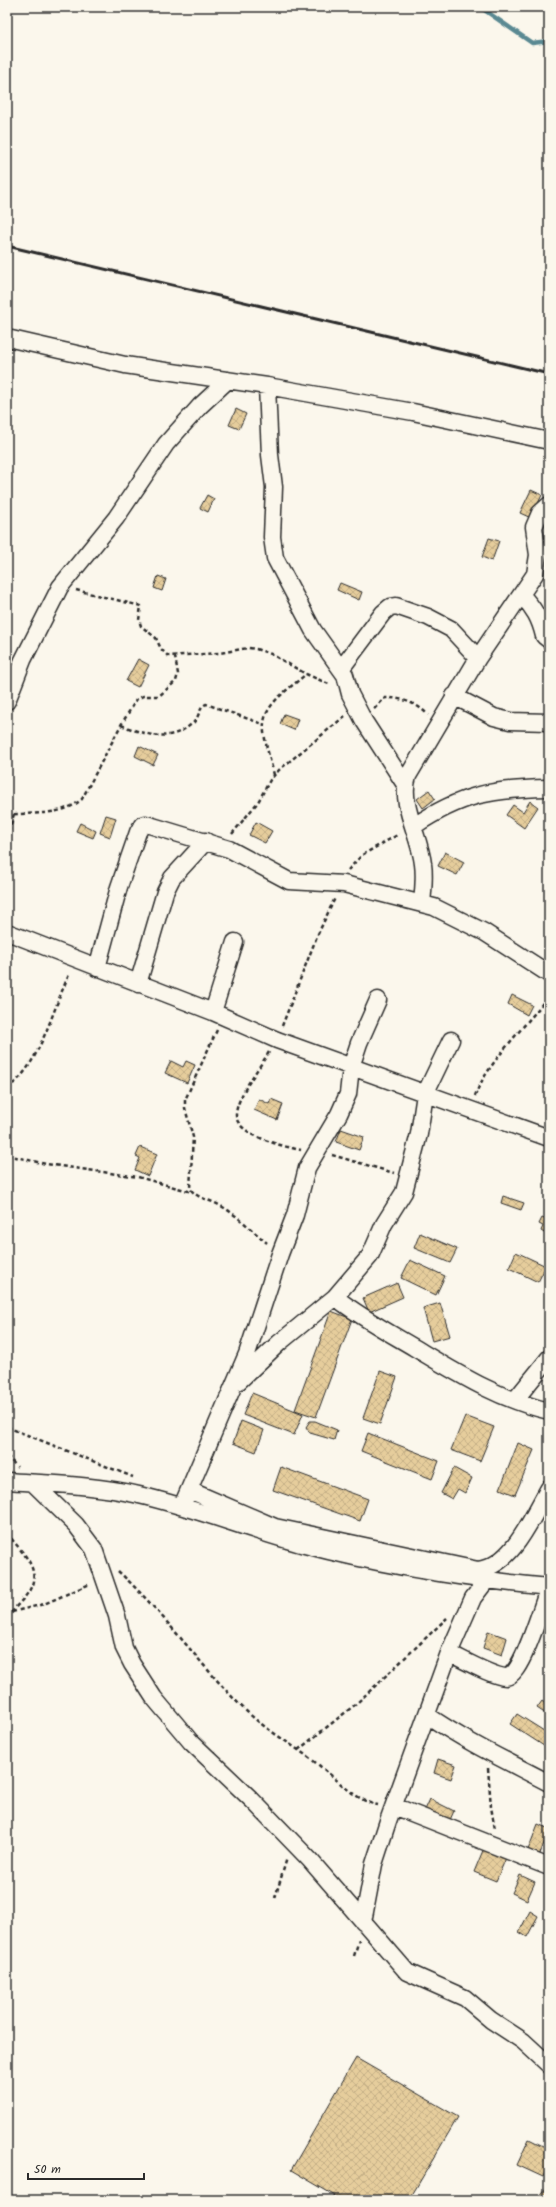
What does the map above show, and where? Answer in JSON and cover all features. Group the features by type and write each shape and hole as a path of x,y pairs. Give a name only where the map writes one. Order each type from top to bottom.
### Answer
{"street":[{"path":"7,338 125,364 267,386 413,412 549,440"},
{"path":"7,702 23,660 60,587 120,513 166,444 200,406 228,380"},
{"path":"267,386 270,454 274,487 272,537 276,558 313,630 341,669 356,707 406,786"},
{"path":"422,904 423,864 409,828 406,786 408,776 454,696 478,658 522,596 543,562 534,527 540,513 549,505"},
{"path":"522,596 536,612 544,636 549,640"},
{"path":"341,669 383,613 388,608 394,606 428,617 451,629 478,658"},
{"path":"454,696 494,717 510,721 549,722"},
{"path":"409,828 439,809 469,797 510,790 549,788"},
{"path":"97,968 119,887 138,832 142,825 156,826 221,846 289,881 339,883 422,904 446,912 469,923 549,974"},
{"path":"138,984 165,892 172,878 206,841"},
{"path":"7,932 218,1014 277,1040 549,1138"},
{"path":"218,1014 235,942"},
{"path":"182,1506 234,1387 258,1324 280,1254 295,1214 307,1168 315,1152 339,1114 348,1094 351,1067 359,1043 378,1000"},
{"path":"234,1387 279,1343 335,1297 364,1266 384,1224 402,1197 419,1134 425,1094 451,1040"},
{"path":"335,1297 387,1333 463,1377 515,1400 549,1411"},
{"path":"515,1400 549,1358"},
{"path":"7,1481 90,1487 138,1494 182,1506 304,1545 393,1565 486,1581 549,1587 521,1662 512,1674 505,1677 492,1673 450,1653"},
{"path":"33,1483 84,1534 110,1573 124,1648 132,1664 154,1698 203,1755 252,1800 294,1843 336,1888 363,1922 407,1972 465,1998 491,2020 523,2041 549,2065"},
{"path":"189,1490 276,1527 478,1570 492,1566 508,1554 523,1534 549,1488"},
{"path":"363,1922 374,1864 394,1806 450,1653 473,1598 486,1581"},
{"path":"427,1715 450,1731 549,1783"},
{"path":"394,1806 549,1867"}],"path":[{"path":"60,587 90,592 141,606 139,622 141,626 156,638 165,654 175,657 256,648 277,656 306,674 336,686 348,688"},
{"path":"7,815 56,811 78,803 86,794 121,725 136,700 143,696 159,696 176,681 178,674 175,657"},
{"path":"274,775 263,724 270,708 306,674"},
{"path":"364,721 383,699 393,698 420,707 428,715 434,732"},
{"path":"121,725 148,735 167,737 180,732 193,723 206,704 263,724"},
{"path":"221,846 245,820 274,775 356,707"},
{"path":"7,838 14,814"},
{"path":"407,1177 349,1159 266,1140 245,1129 237,1120 238,1106 248,1086 277,1040 301,975 339,883 357,859 409,828"},
{"path":"7,1088 24,1071 35,1054 64,985 77,960"},
{"path":"471,1111 482,1082 549,995"},
{"path":"192,1192 189,1178 193,1137 185,1108 185,1100 218,1014"},
{"path":"7,1155 46,1164 138,1177 192,1192 200,1198 218,1204 236,1216 280,1254"},
{"path":"7,1427 136,1478"},
{"path":"7,1533 28,1560 34,1576 31,1589 12,1612 7,1624"},
{"path":"12,1612 44,1604 68,1595 110,1573 150,1603 244,1710 357,1796 376,1804 394,1806"},
{"path":"298,1750 356,1704 451,1614"},
{"path":"487,1751 491,1807 498,1847"},
{"path":"275,1898 286,1859 294,1843"}],"building":[{"path":"236,409 246,414 239,429 229,425"},
{"path":"531,490 542,495 531,518 520,513"},
{"path":"207,495 214,499 208,512 200,508"},
{"path":"489,538 499,541 492,561 482,557"},
{"path":"158,576 166,579 162,591 154,588"},
{"path":"340,583 362,592 359,600 337,590"},
{"path":"138,659 149,665 138,687 126,681"},
{"path":"284,714 298,719 294,730 280,724"},
{"path":"139,746 158,755 153,765 135,756"},
{"path":"429,790 435,799 423,808 417,799"},
{"path":"530,801 538,807 524,828 506,815 513,805 523,812"},
{"path":"106,815 116,818 110,837 100,833"},
{"path":"256,822 272,831 265,843 249,835"},
{"path":"80,823 96,831 93,838 76,831"},
{"path":"445,852 464,862 457,875 438,866"},
{"path":"512,995 532,1005 527,1015 508,1004"},
{"path":"171,1061 183,1067 186,1061 195,1065 187,1083 165,1073"},
{"path":"259,1099 269,1104 271,1099 283,1104 277,1120 254,1110"},
{"path":"341,1129 364,1137 359,1150 336,1142"},
{"path":"140,1147 157,1154 148,1176 135,1170 140,1158 136,1156"},
{"path":"503,1196 524,1203 521,1210 501,1203"},
{"path":"542,1218 549,1221 549,1236 541,1231 543,1226 539,1224"},
{"path":"420,1233 457,1249 450,1263 414,1248"},
{"path":"516,1252 546,1266 538,1282 509,1268"},
{"path":"410,1260 445,1276 436,1295 401,1278"},
{"path":"397,1283 403,1297 369,1312 363,1298"},
{"path":"440,1303 450,1336 432,1341 423,1308"},
{"path":"331,1311 352,1319 316,1417 295,1410"},
{"path":"380,1371 397,1377 380,1424 363,1418"},
{"path":"252,1393 303,1414 294,1435 243,1415"},
{"path":"465,1416 494,1427 480,1461 451,1450"},
{"path":"241,1421 264,1430 256,1452 233,1443"},
{"path":"310,1421 315,1421 337,1430 334,1440 310,1433 306,1427"},
{"path":"368,1433 439,1461 432,1479 361,1451"},
{"path":"518,1443 534,1450 515,1495 500,1489"},
{"path":"281,1467 368,1499 360,1521 273,1490"},
{"path":"454,1468 472,1478 465,1493 458,1489 452,1499 441,1493"},
{"path":"488,1631 507,1638 502,1655 483,1648"},
{"path":"542,1701 549,1706 549,1716 537,1708"},
{"path":"517,1714 544,1731 549,1723 549,1745 547,1748 510,1724"},
{"path":"438,1759 456,1765 451,1779 434,1773"},
{"path":"430,1799 454,1811 449,1822 425,1810"},
{"path":"538,1824 549,1829 540,1854 528,1850"},
{"path":"484,1848 506,1858 496,1881 474,1872"},
{"path":"520,1875 535,1882 527,1900 512,1893"},
{"path":"530,1911 538,1916 527,1937 519,1932"},
{"path":"356,2058 458,2117 409,2200 342,2200 291,2170"},
{"path":"529,2139 549,2149 549,2164 543,2177 517,2165"},
{"path":"549,2184 549,2200 537,2200"}],"waterway":[{"path":"480,7 532,43 549,41"}],"railway":[{"path":"7,246 549,374"}]}
